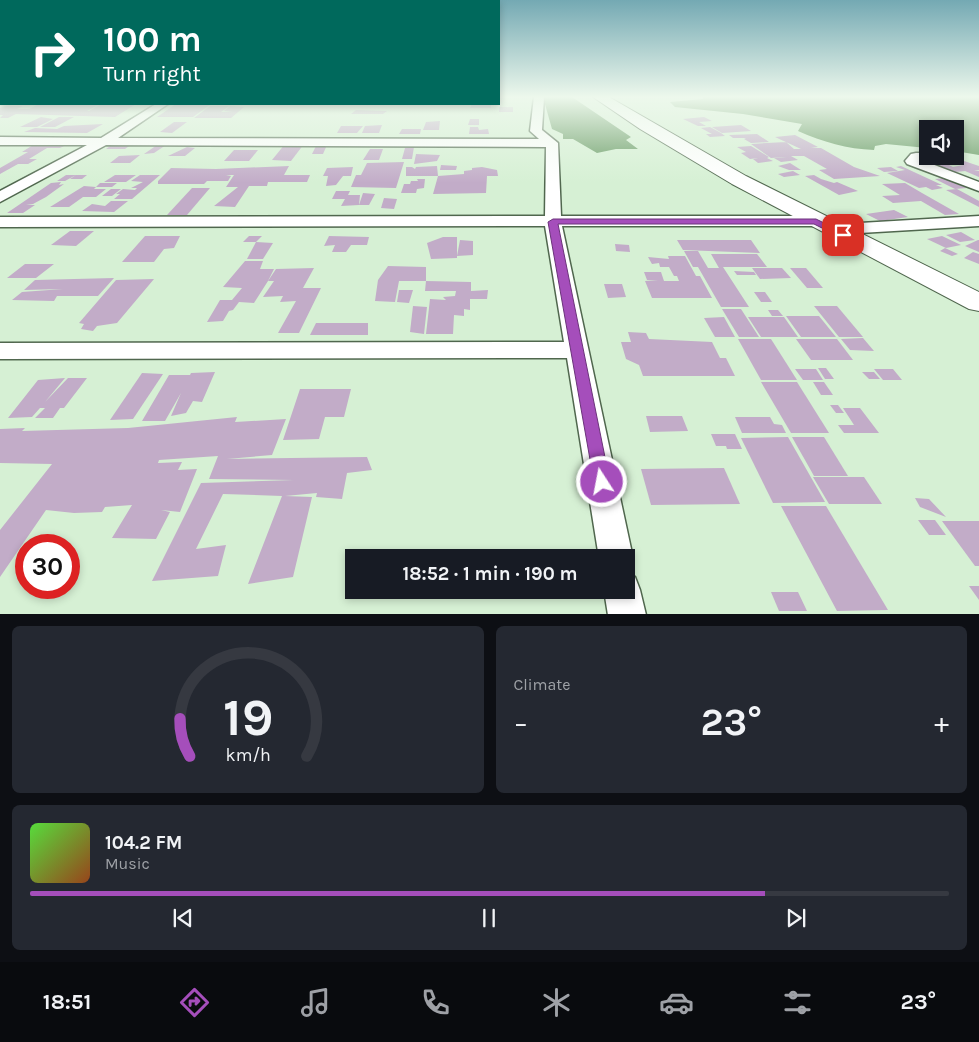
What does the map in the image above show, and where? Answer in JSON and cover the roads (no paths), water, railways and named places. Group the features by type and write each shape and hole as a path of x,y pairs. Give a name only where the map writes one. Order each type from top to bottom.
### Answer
{"main road":[{"path":"646,126 697,157 816,222 979,303"},
{"path":"667,126 713,153 860,228 979,285"}],"street":[{"path":"0,197 104,141 128,126"},
{"path":"536,126 536,131 552,143"},
{"path":"0,141 552,143"},
{"path":"552,143 553,222 614,549"},
{"path":"919,158 912,161 919,164"},
{"path":"922,165 979,187"},
{"path":"860,228 979,221"},
{"path":"0,222 816,222"},
{"path":"955,222 979,231"},
{"path":"0,351 577,350"},
{"path":"624,599 627,614"}]}
